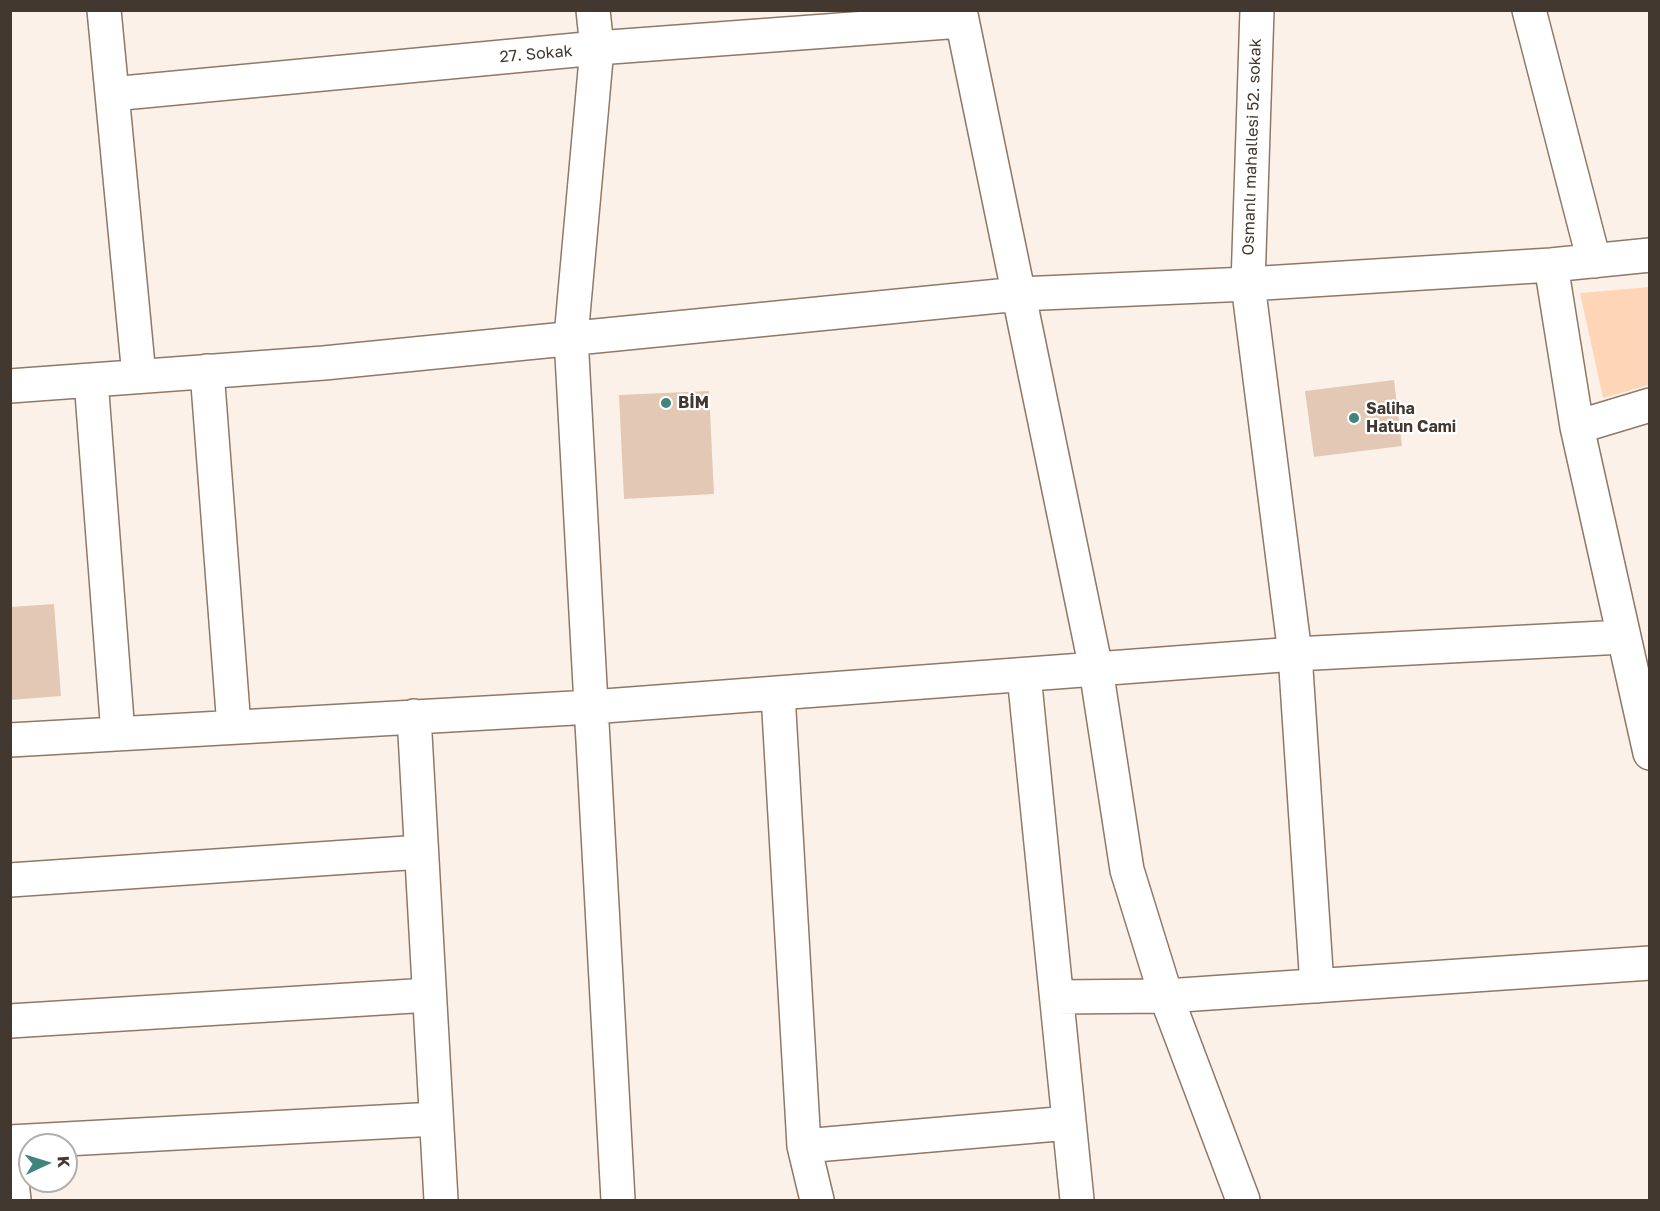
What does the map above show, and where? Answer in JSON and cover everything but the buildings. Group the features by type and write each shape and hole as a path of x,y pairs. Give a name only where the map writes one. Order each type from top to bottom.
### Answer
{"street":[{"path":"104,10 139,376"},
{"path":"593,10 597,48 571,337 618,1200"},
{"name":"Osmanlı mahallesi 52. sokak","path":"1257,10 1248,284 1295,654 1317,986"},
{"path":"1529,10 1594,261"},
{"path":"961,16 1096,669 1126,870 1166,996 1243,1200"},
{"name":"27. Sokak","path":"112,94 961,16"},
{"path":"10,386 324,363 1019,294 1248,284 1551,265 1650,255"},
{"path":"1551,265 1577,427 1633,647 1650,753"},
{"path":"207,371 234,727"},
{"path":"91,380 118,734"},
{"path":"1577,427 1650,405"},
{"path":"10,740 591,707 1295,654 1633,647"},
{"path":"1024,675 1077,1200"},
{"path":"778,694 804,1146 817,1200"},
{"path":"414,716 441,1200"},
{"path":"10,880 421,852"},
{"path":"1057,998 1166,996 1650,963"},
{"path":"10,1021 429,994"},
{"path":"10,1142 436,1119"},
{"path":"804,1146 1070,1123"},
{"path":"10,1164 14,1200"}],"shaded area":[{"path":"1649,287 1649,385 1603,398 1580,293"}],"place":[{"name":"BİM","path":"666,403"},
{"name":"Saliha Hatun Cami","path":"1354,418"}]}
